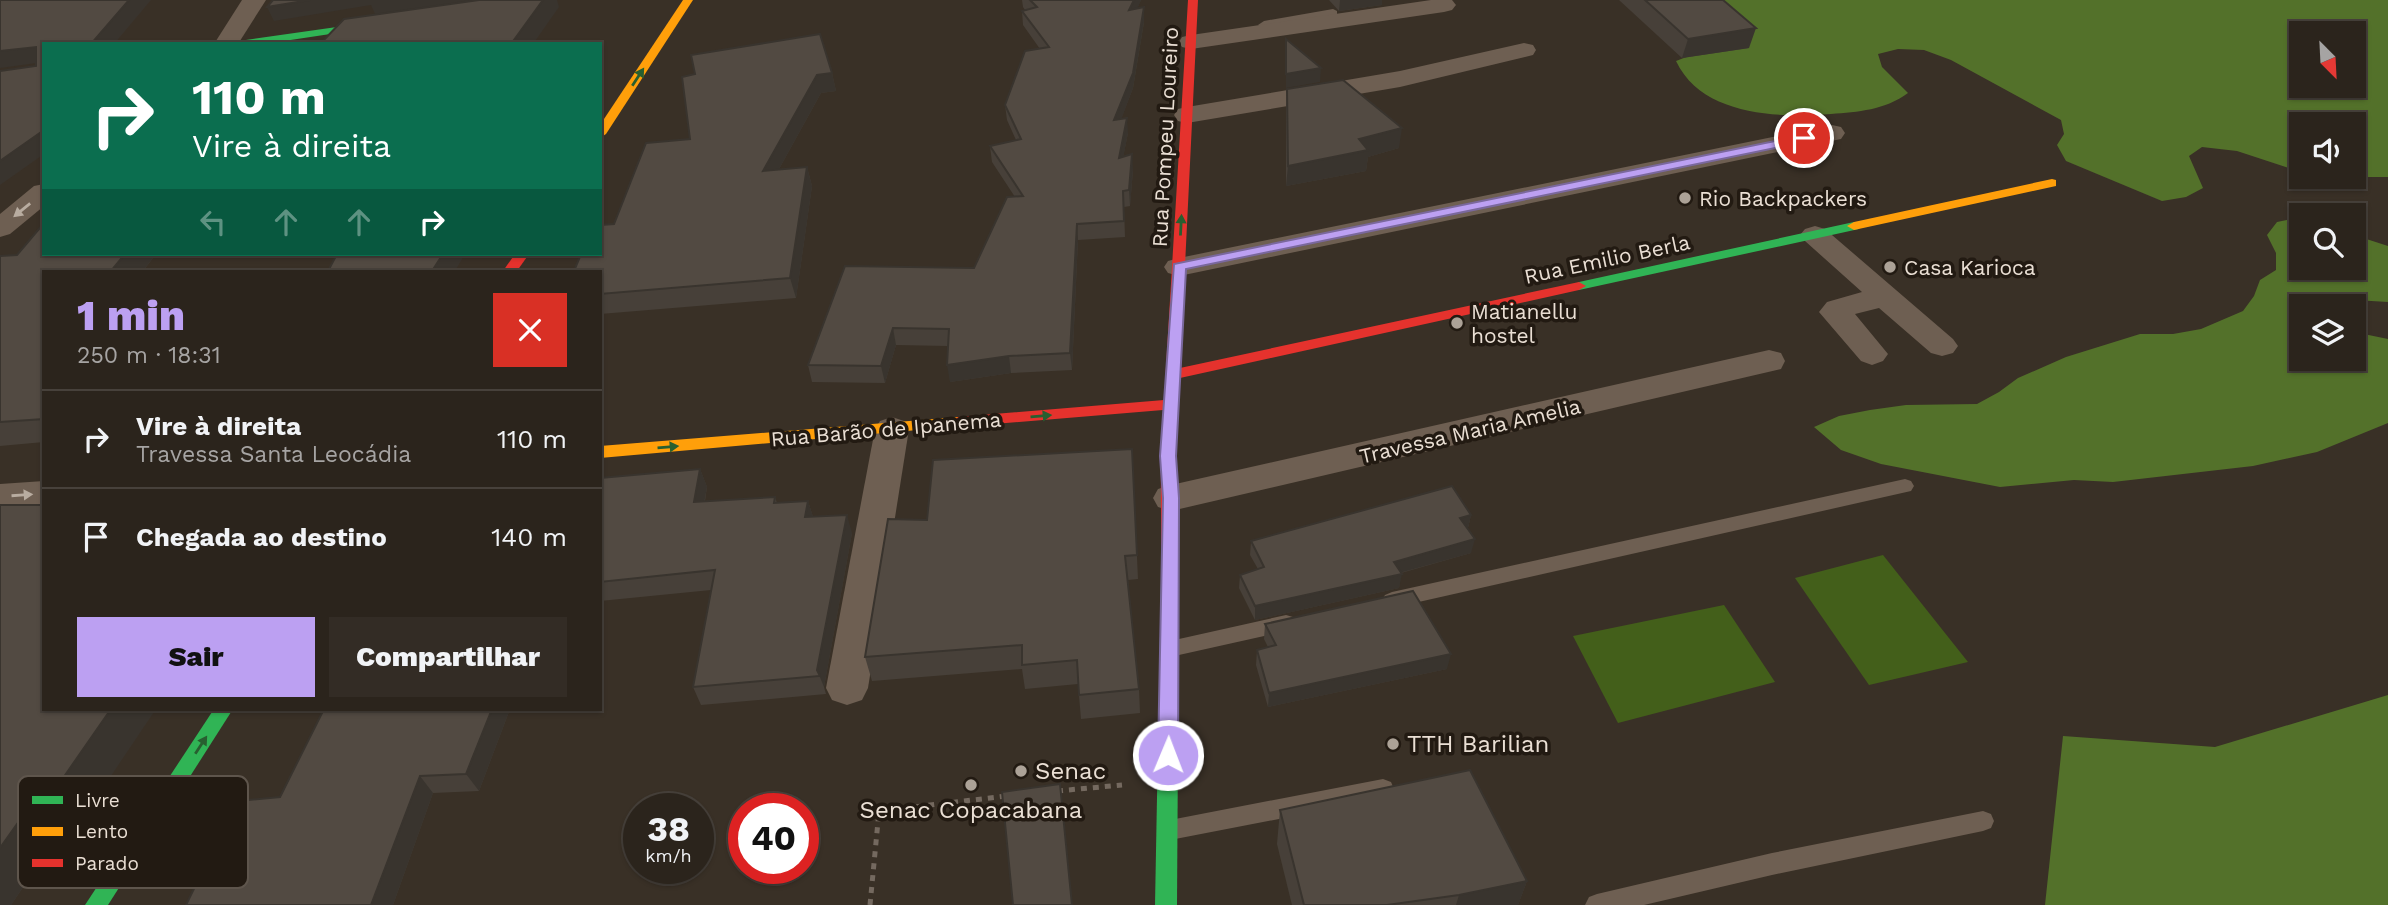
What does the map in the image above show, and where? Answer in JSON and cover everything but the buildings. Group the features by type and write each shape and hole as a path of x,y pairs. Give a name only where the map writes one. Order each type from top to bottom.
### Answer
{"street":[{"path":"227,42 254,0"},
{"path":"602,131 688,0"},
{"name":"Rua Pompeu Loureiro","path":"1166,905 1171,498 1168,456 1193,0"},
{"path":"1191,39 1444,5"},
{"path":"253,42 400,21"},
{"path":"1187,115 1400,79 1524,50"},
{"path":"1179,267 1832,133"},
{"name":"Rua Emilio Berla","path":"1171,375 2052,183"},
{"path":"0,228 42,194"},
{"path":"1815,235 1942,346"},
{"path":"1872,354 1835,312 1885,296"},
{"name":"Travessa Maria Amelia","path":"1171,498 1769,361"},
{"name":"Rua Barão de Ipanema","path":"602,452 1172,404"},
{"path":"847,688 892,429"},
{"path":"0,497 42,494"},
{"path":"180,776 223,711"},
{"path":"96,905 107,888"}],"lane":[{"path":"1191,39 1333,13"},
{"path":"1368,605 1905,486"},
{"path":"1169,649 1301,620"},
{"path":"1167,830 1401,785"},
{"path":"1597,905 1772,864 1983,821"}],"path":[{"path":"1052,791 1167,781"},
{"path":"870,905 879,811 1013,796"}],"green space":[{"path":"1677,0 2388,0 2388,177 2366,177 2366,112 2289,112 2289,168 2237,151 2202,147 2189,156 2203,188 2186,197 2162,201 2066,161 2057,145 2064,134 2061,120 1951,60 1924,50 1898,49 1878,54 1882,67 1908,93 1899,99 1881,107 1861,111 1810,115 1743,110 1722,103 1704,93 1688,79 1676,61 1694,54"},
{"path":"2289,220 2289,280 2366,280 2366,239 2388,246 2388,302 2366,301 2366,294 2289,294 2289,371 2366,371 2366,334 2388,339 2388,423 2317,452 2253,466 2113,482 2074,480 2000,487 1881,464 1841,450 1814,427 1839,416 1870,410 1906,405 1977,404 2018,378 2066,357 2140,334 2173,334 2201,329 2243,311 2254,296 2260,280 2276,270 2276,253 2267,235 2277,222"},
{"path":"1883,555 1968,662 1869,685 1795,578"},
{"path":"1724,605 1775,682 1618,723 1573,636"},
{"path":"2388,695 2388,905 2045,905 2063,736 2215,747"}],"traffic: fast":[{"path":"253,42 386,23"},
{"path":"1579,286 1854,226"},
{"path":"1166,905 1170,582"},
{"path":"180,776 223,711"},
{"path":"96,905 107,888"}],"traffic: slow":[{"path":"602,131 688,0"},
{"path":"1854,226 2052,183"},
{"path":"602,452 958,422"}],"traffic: jam":[{"path":"1170,582 1171,498 1168,456 1193,0"},
{"path":"511,270 521,256"},
{"path":"1171,375 1579,286"},
{"path":"958,422 1172,404"}],"place":[{"name":"Rio Backpackers","path":"1685,198"},
{"name":"Casa Karioca","path":"1890,267"},
{"name":"Matianellu hostel","path":"1457,323"},
{"name":"TTH Barilian","path":"1393,744"},
{"name":"Senac","path":"1021,771"},
{"name":"Senac Copacabana","path":"971,785"}],"route":[{"path":"1168,755 1171,498 1168,456 1179,267 1804,138"}]}
